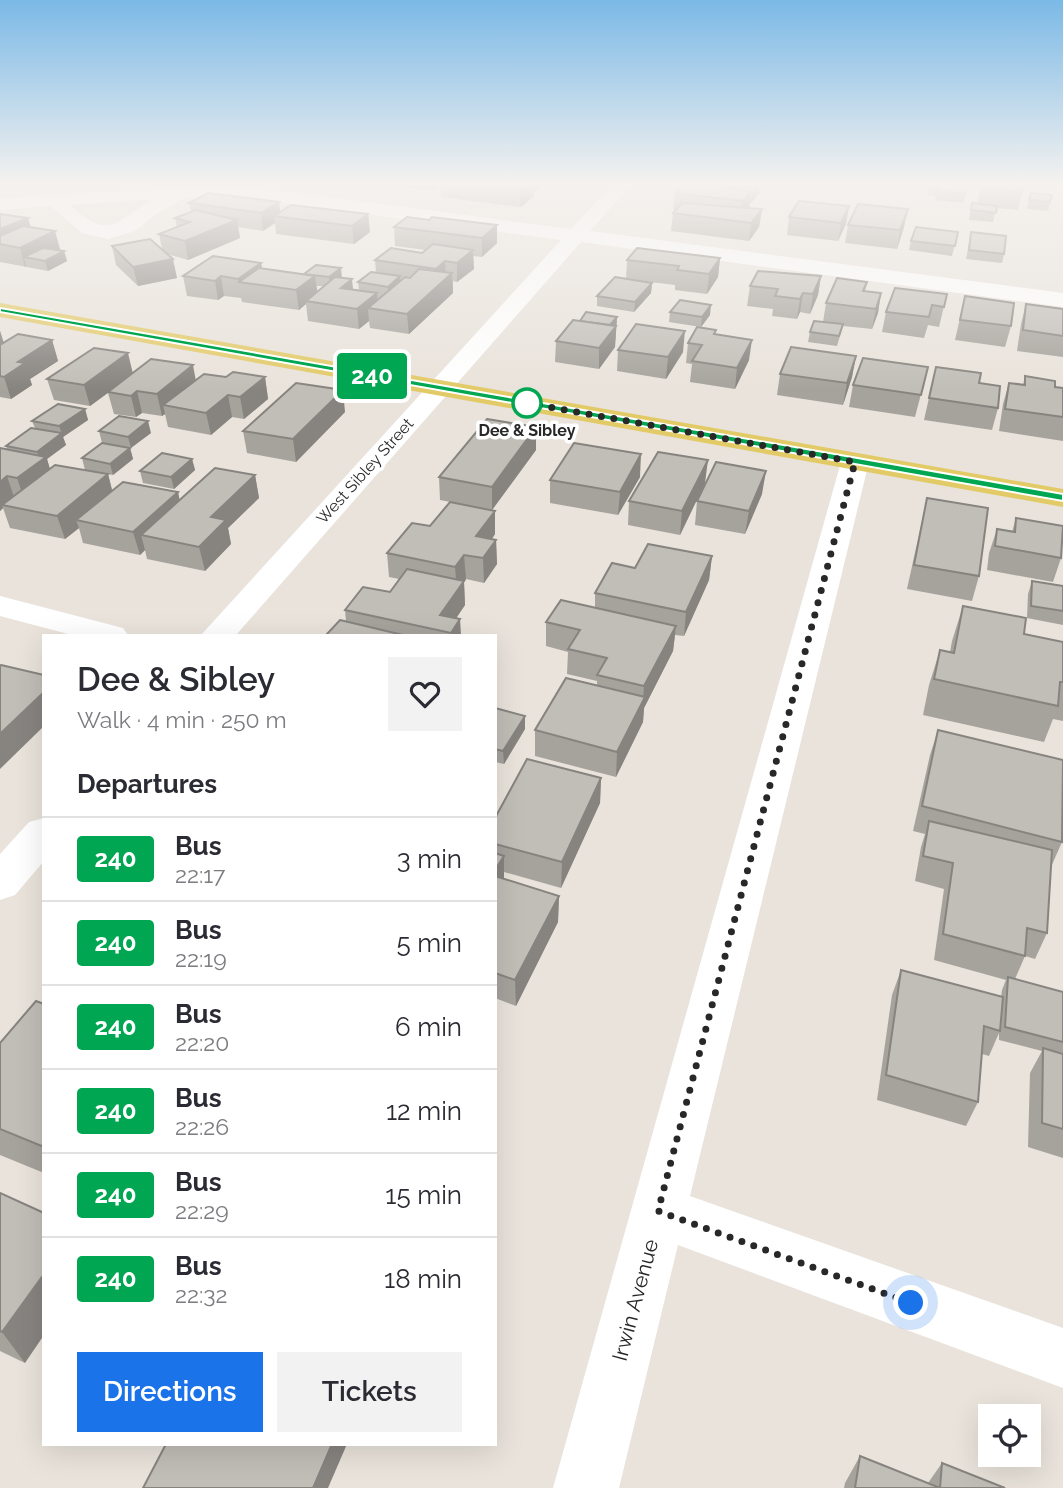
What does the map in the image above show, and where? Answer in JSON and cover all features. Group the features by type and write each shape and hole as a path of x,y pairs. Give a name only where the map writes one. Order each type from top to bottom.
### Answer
{"main road":[{"path":"0,310 1063,498"}],"street":[{"name":"West Sibley Street","path":"219,634 561,251"},
{"path":"699,251 1063,300"},
{"name":"Irwin Avenue","path":"586,1488 855,462"},
{"path":"0,606 107,634"},
{"path":"0,883 42,835"},
{"path":"658,1211 1063,1358"}],"building":[{"path":"36,251 63,251 45,261 24,257"},
{"path":"117,251 164,251 173,259 133,267"},
{"path":"386,251 471,251 457,263 445,261 436,269 375,260"},
{"path":"634,251 666,251 720,258 709,274 677,270 679,266 627,260"},
{"path":"213,256 261,263 238,279 221,276 215,281 183,276"},
{"path":"316,265 341,268 329,277 304,274"},
{"path":"259,268 315,276 296,290 239,282"},
{"path":"419,269 452,273 407,314 368,308 405,277 410,278"},
{"path":"758,271 821,276 813,294 803,293 800,299 775,296 778,289 750,286"},
{"path":"371,272 400,276 388,287 358,282"},
{"path":"335,277 352,279 341,288 377,293 357,309 306,301"},
{"path":"615,277 652,283 635,302 597,296"},
{"path":"837,278 867,282 863,291 881,293 876,309 826,303"},
{"path":"895,288 947,294 944,307 932,305 929,317 886,312"},
{"path":"965,296 1014,303 1011,326 960,320"},
{"path":"680,300 711,305 702,317 670,312"},
{"path":"1026,304 1063,309 1063,336 1023,330"},
{"path":"586,312 617,317 610,325 580,321"},
{"path":"573,320 616,326 599,348 556,341"},
{"path":"814,321 843,324 839,336 810,332"},
{"path":"636,324 685,331 668,357 618,350"},
{"path":"697,327 716,330 714,334 752,340 737,368 692,361 702,345 688,343"},
{"path":"18,334 52,340 18,362 25,363 4,377 0,376 0,345"},
{"path":"791,347 856,356 847,383 780,374"},
{"path":"94,348 128,353 84,385 47,379"},
{"path":"863,358 928,367 921,395 853,385"},
{"path":"151,359 193,365 157,394 137,391 131,396 108,392"},
{"path":"936,367 981,373 979,383 1000,386 998,408 929,398"},
{"path":"233,372 265,377 240,397 228,395 206,413 163,405 204,374 226,377"},
{"path":"1025,376 1055,381 1055,387 1063,388 1063,417 1005,409 1009,383 1025,385"},
{"path":"296,383 343,390 293,439 243,431"},
{"path":"58,404 85,409 59,426 32,421"},
{"path":"119,416 148,421 128,437 99,431"},
{"path":"487,419 536,427 492,487 439,477"},
{"path":"31,428 62,433 37,452 6,446"},
{"path":"102,443 130,448 110,464 82,458"},
{"path":"574,443 641,454 620,492 550,480"},
{"path":"0,448 46,457 17,478 7,476 0,482"},
{"path":"658,452 708,460 682,511 629,501"},
{"path":"162,453 192,459 171,477 140,471"},
{"path":"716,462 766,471 749,511 697,501"},
{"path":"55,465 108,474 57,516 2,505"},
{"path":"215,468 255,475 211,517 226,520 199,547 141,535"},
{"path":"123,482 178,492 133,532 76,520"},
{"path":"927,498 988,508 979,576 914,565"},
{"path":"450,502 495,511 476,536 496,540 483,558 464,555 455,567 387,553 412,523 430,526"},
{"path":"1016,518 1063,526 1061,558 995,546 997,529 1015,532"},
{"path":"648,544 712,556 686,612 595,593 612,563 635,568"},
{"path":"407,569 464,581 440,615 460,619 451,633 345,610 363,587 390,592"},
{"path":"1032,581 1063,586 1063,611 1031,606"},
{"path":"561,600 676,626 644,686 597,675 607,658 568,649 580,630 546,622"},
{"path":"963,606 1026,618 1024,634 1063,642 1063,682 1060,682 1058,706 934,679 940,650 954,653"},
{"path":"340,620 399,634 327,634"},
{"path":"0,666 42,675 42,694 0,734"},
{"path":"566,678 645,697 617,752 535,730"},
{"path":"497,709 525,716 503,751 497,750"},
{"path":"938,730 1063,760 1062,842 922,806"},
{"path":"527,759 601,778 562,862 497,845 497,814"},
{"path":"929,821 1052,850 1047,933 1027,928 1025,956 943,934 953,863 923,856"},
{"path":"497,854 504,856 497,867"},
{"path":"497,877 559,896 515,980 497,974"},
{"path":"901,970 1003,997 1000,1031 984,1026 978,1102 886,1075"},
{"path":"1008,977 1063,992 1063,1042 1005,1027"},
{"path":"36,1001 42,1003 42,1146 0,1129 0,1043"},
{"path":"1043,1048 1063,1054 1063,1129 1042,1123"},
{"path":"0,1193 42,1212 42,1277 2,1332"},
{"path":"165,1446 331,1446 313,1488 143,1488"},
{"path":"860,1456 940,1488 855,1488"},
{"path":"942,1463 1005,1488 940,1488"}],"bus line":[{"name":"240","path":"0,310 1063,498"}],"place":[{"name":"Dee & Sibley","path":"527,403"}],"route":[{"path":"527,403 855,462 658,1211 911,1303"}]}
